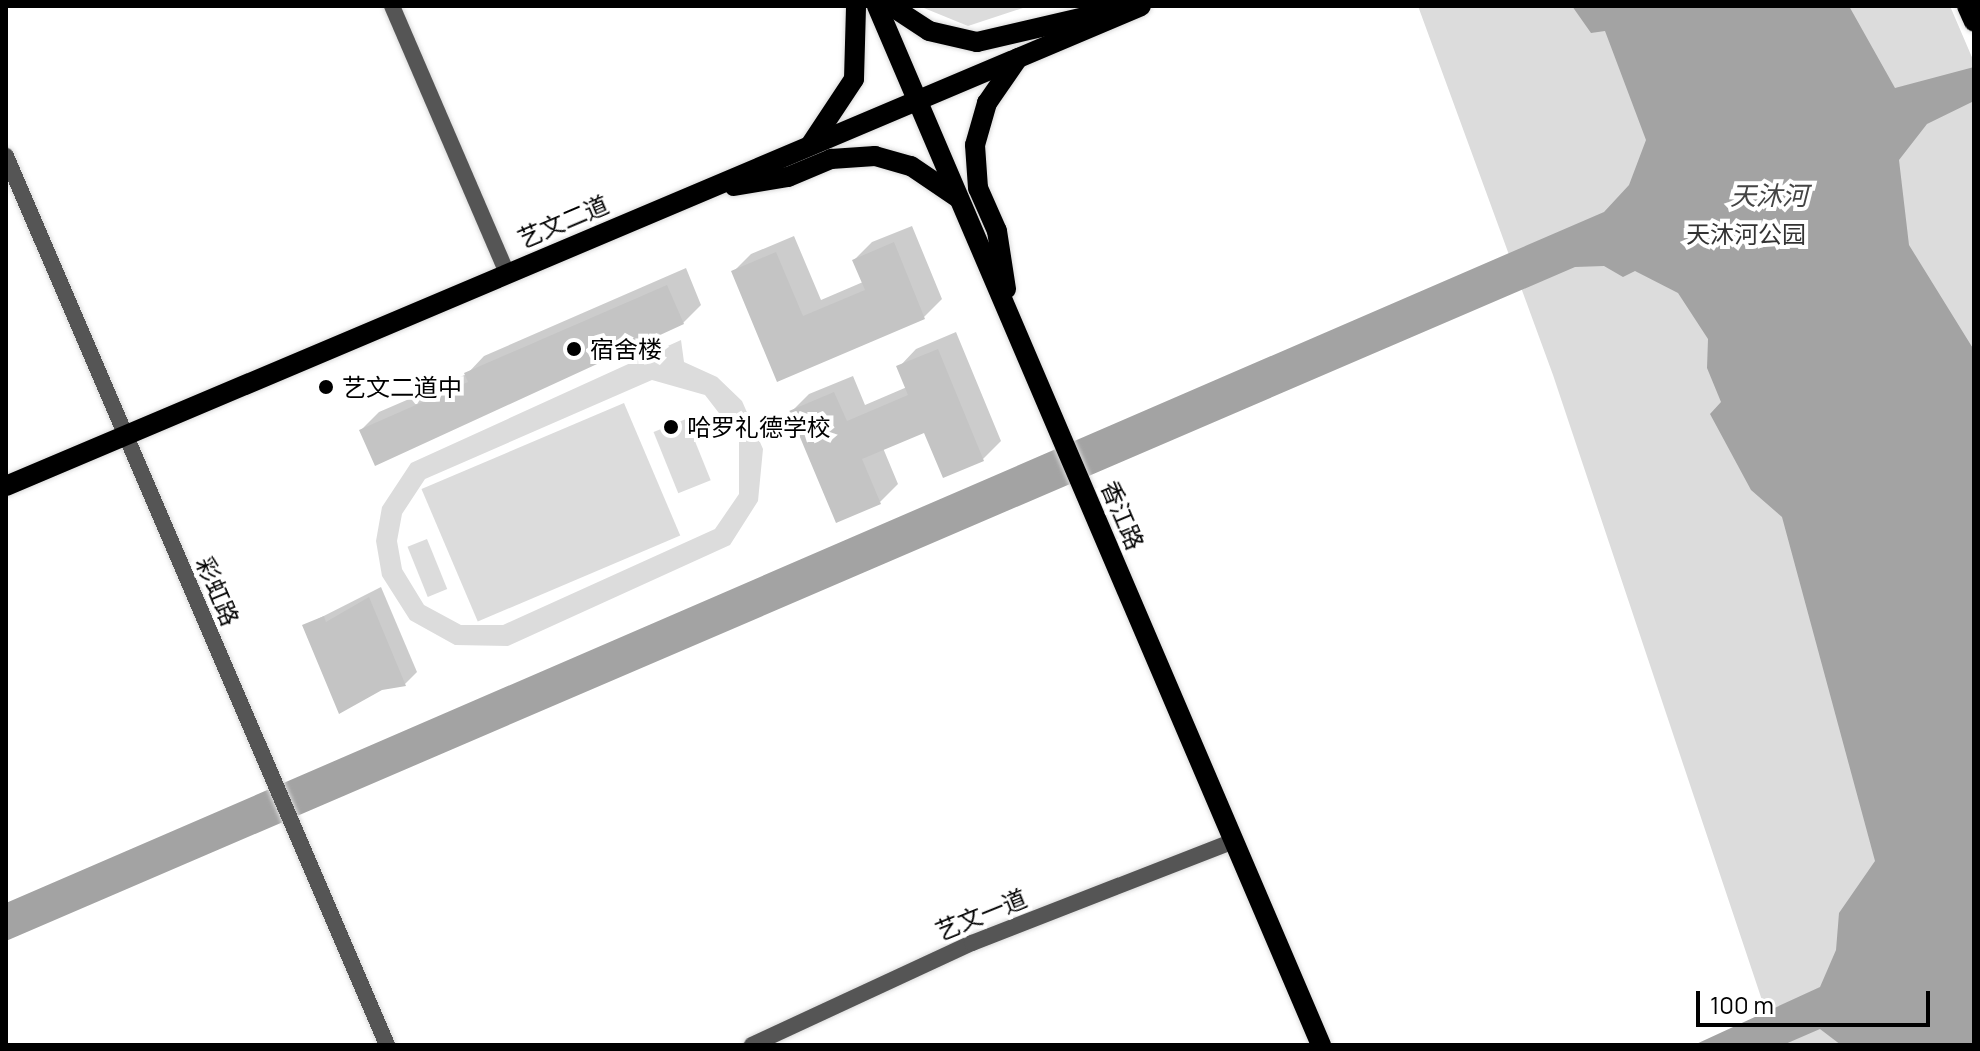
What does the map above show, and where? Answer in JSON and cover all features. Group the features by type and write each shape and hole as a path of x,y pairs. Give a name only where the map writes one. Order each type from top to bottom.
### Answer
{"main road":[{"path":"810,145 854,79 856,6"},
{"name":"香江路","path":"877,6 1321,1045"},
{"path":"891,6 929,31 977,42 1139,6"},
{"name":"艺文二道","path":"6,486 1139,6"},
{"path":"1967,6 1974,22"},
{"path":"1011,321 975,156 987,103 1018,58"},
{"path":"699,192 863,155 911,166 960,199"}],"street":[{"path":"392,6 507,273"},
{"name":"彩虹路","path":"6,156 387,1045"},
{"name":"艺文一道","path":"752,1045 972,943 1234,841"}],"green space":[{"path":"919,6 1029,6 968,26"},
{"name":"天沐河公园","path":"1418,6 1950,6 1974,62 1974,1045 1777,1045 1553,375"},
{"path":"681,340 684,362 717,377 742,401 763,449 758,501 730,545 508,646 455,645 410,620 382,576 376,541 382,507 411,463","holes":["652,380 705,395 739,439 739,494 715,529 503,625 461,625 424,605 402,569 397,541 402,514 425,479"]},
{"path":"624,403 680,536 478,622 421,489"},
{"path":"686,419 711,480 678,493 654,432"},
{"path":"427,539 447,589 428,597 408,547"}],"water":[{"name":"天沐河","path":"1572,6 1849,6 1895,88 1974,67 1974,101 1927,124 1899,160 1909,245 1974,350 1974,1045 1841,1045 1820,1029 1783,1045 1694,1045 1820,987 1836,950 1839,913 1875,861 1782,517 1751,490 1710,414 1721,402 1707,368 1708,339 1678,293 1635,271 1623,277 1604,266 1575,267 6,941 6,903 1604,212 1629,185 1646,140 1605,31 1591,33"}],"building":[{"path":"894,242 925,319 777,382 731,271 776,252 803,316 865,290 852,260"},
{"name":"宿舍楼","path":"667,285 684,324 375,466 359,430 468,382 464,373"},
{"path":"938,349 984,461 943,478 924,433 862,459 881,504 836,523 789,411 834,392 847,421 908,395 896,366"},
{"path":"369,597 406,686 382,690 339,714 302,625 324,616 326,622"}],"place":[{"name":"宿舍楼","path":"574,349"},
{"name":"艺文二道中","path":"326,387"},
{"name":"哈罗礼德学校","path":"671,427"}]}
